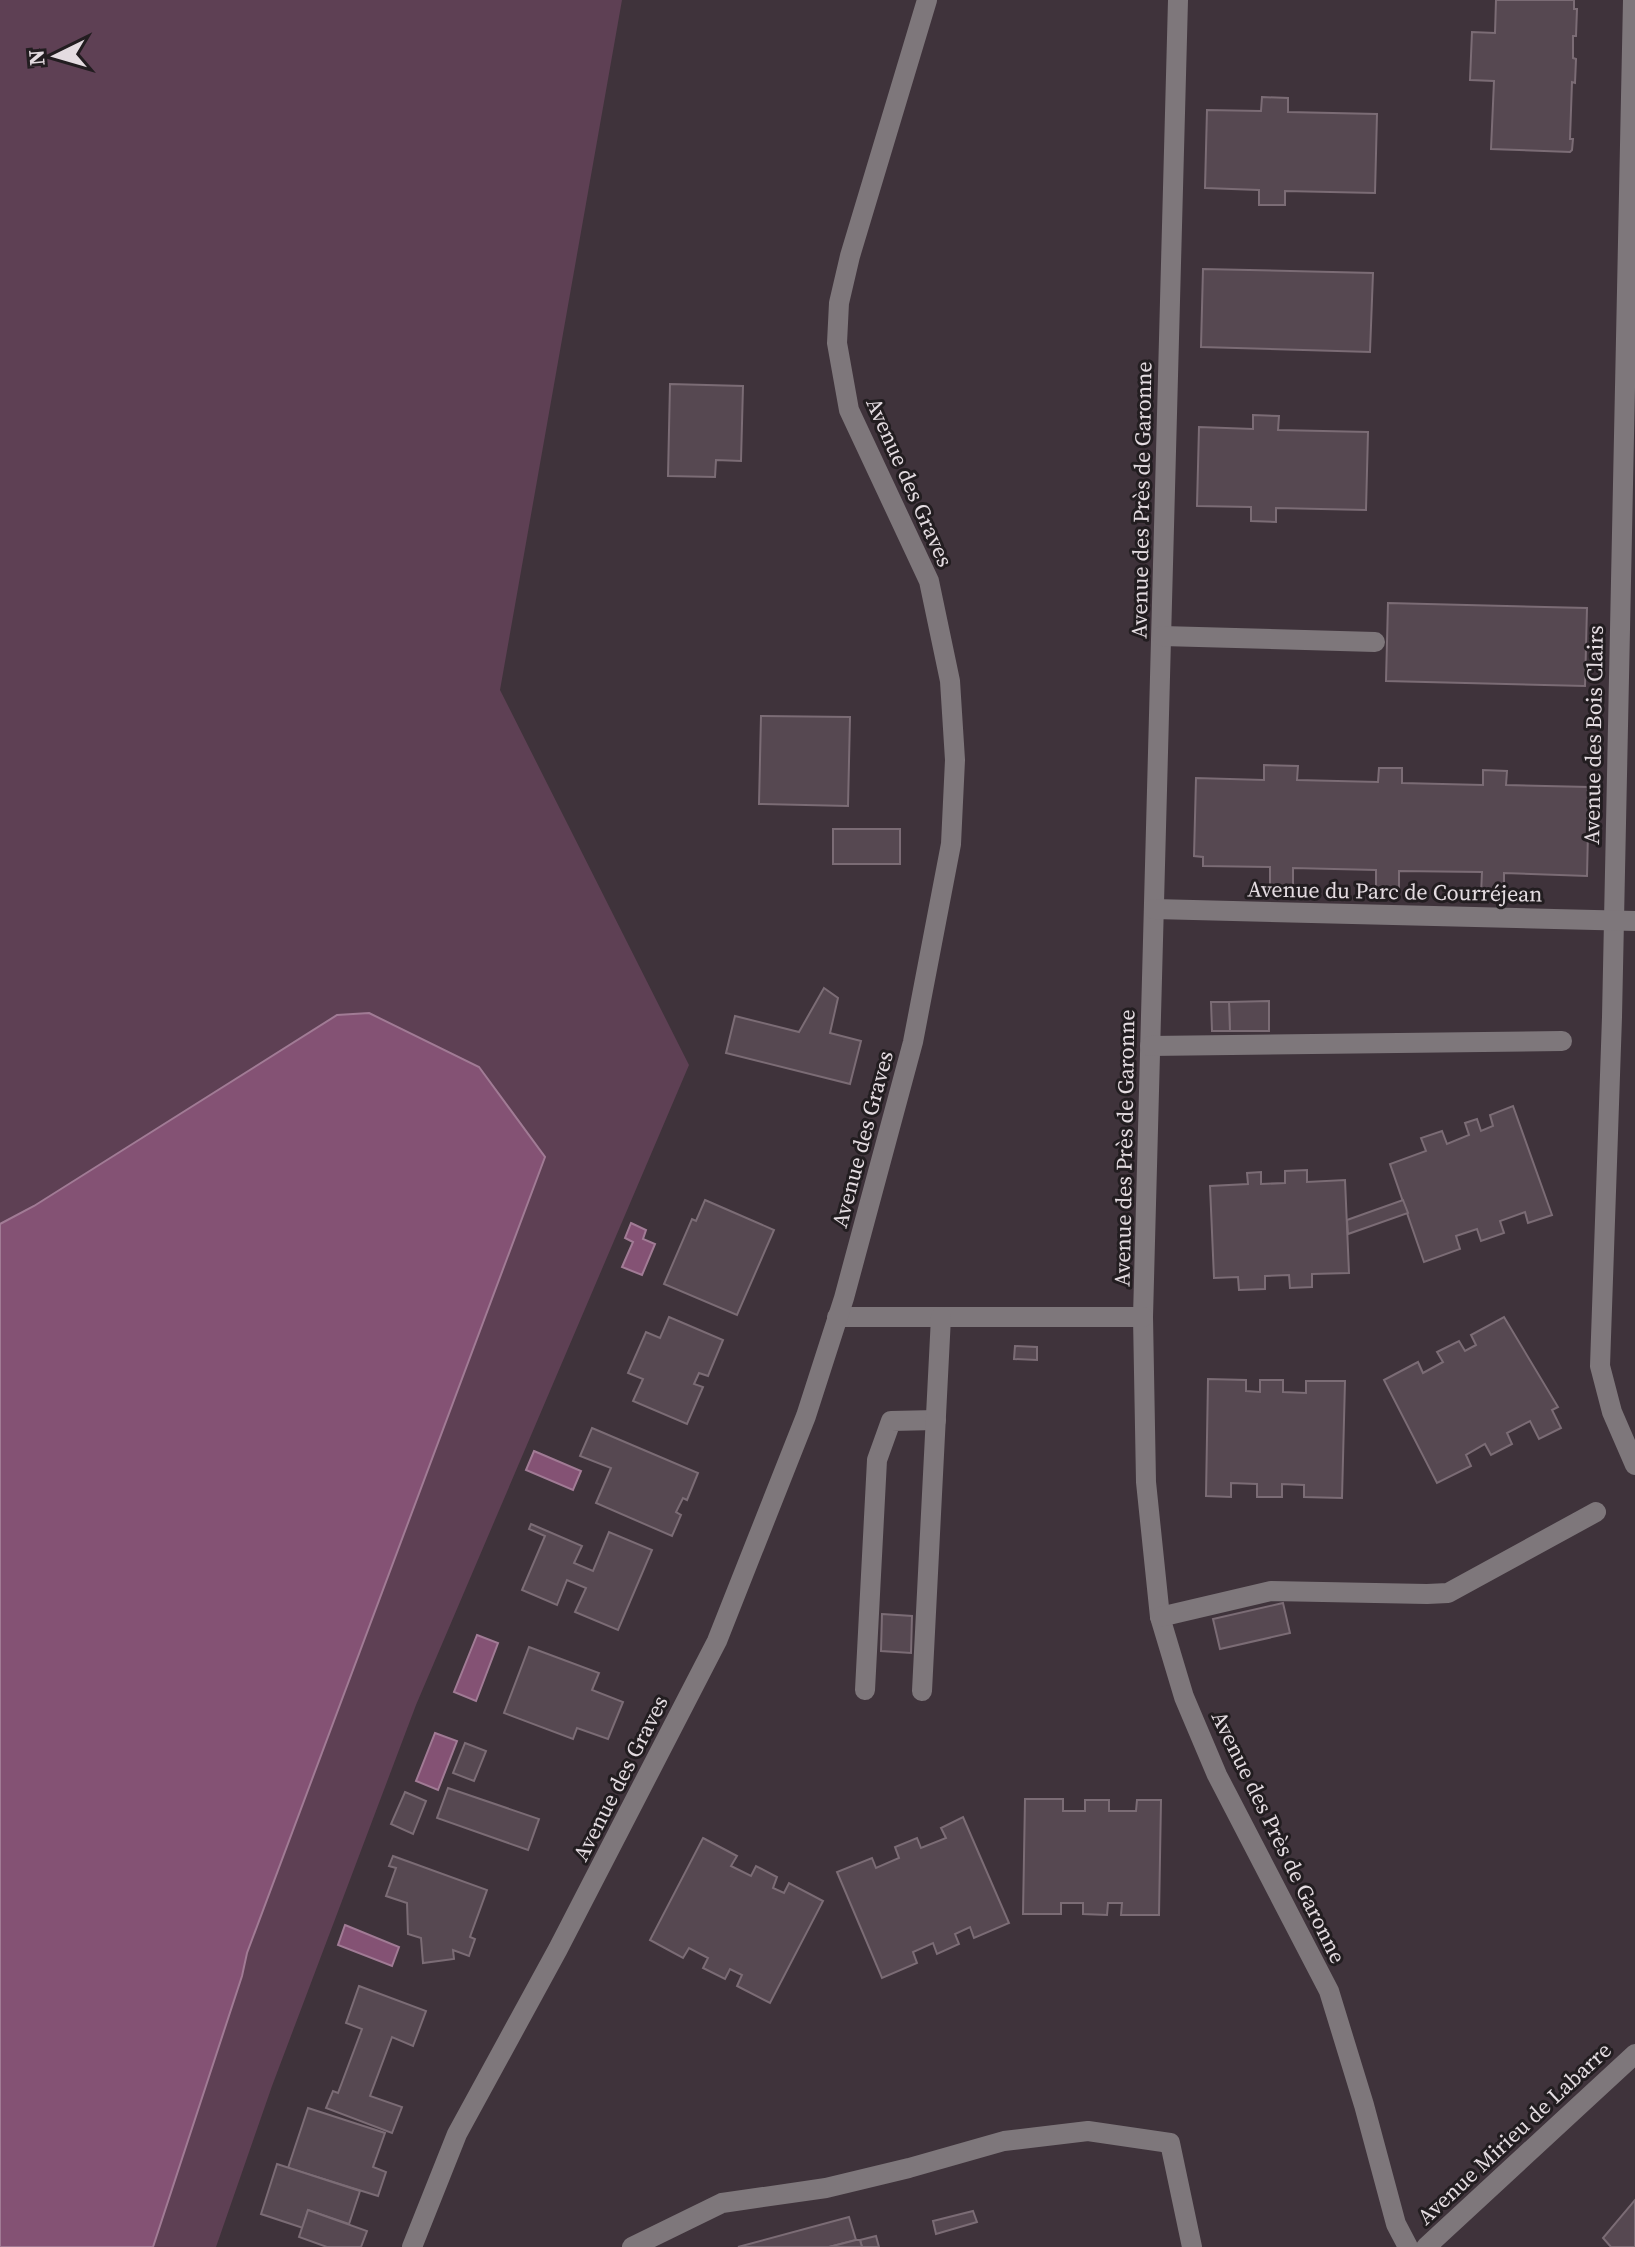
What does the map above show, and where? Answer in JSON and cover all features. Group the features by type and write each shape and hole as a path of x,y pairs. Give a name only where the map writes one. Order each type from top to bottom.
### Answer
{"street":[{"name":"Avenue des Graves","path":"412,2247 457,2134 558,1949 717,1641 806,1416 844,1298 913,1042 951,844 955,760 950,681 929,581 849,410 837,343 839,303 850,256 927,0"},
{"name":"Avenue des Près de Garonne","path":"1178,0 1143,1317 1146,1482 1160,1617 1184,1697 1217,1775 1329,1991 1396,2224 1408,2247"},
{"name":"Avenue des Bois Clairs","path":"1633,0 1610,1076 1600,1366 1612,1412 1635,1465"},
{"path":"1162,636 1375,642"},
{"name":"Avenue du Parc de Courréjean","path":"1154,909 1635,921"},
{"path":"1150,1046 1562,1041"},
{"path":"837,1317 1143,1317"},
{"path":"922,1691 941,1317"},
{"path":"865,1690 877,1460 891,1421 936,1420"},
{"path":"1160,1617 1271,1591 1448,1593 1596,1512"},
{"name":"Avenue Mirieu de Labarre","path":"1426,2247 1635,2054"},
{"path":"632,2247 722,2203 826,2188 1004,2141 1088,2131 1170,2143 1192,2247"}],"shaded area":[{"path":"0,0 622,0 500,690 689,1065 416,1705 272,2086 216,2247 0,2247"},
{"path":"369,1013 479,1067 545,1157 247,1953 153,2247 0,2247 0,1224 34,1206 337,1015"},
{"path":"631,1223 646,1230 643,1239 655,1244 642,1275 622,1267 633,1242 625,1238"},
{"path":"534,1451 581,1471 573,1490 526,1470"},
{"path":"477,1635 498,1643 476,1701 454,1692"},
{"path":"435,1733 457,1741 438,1790 416,1781"},
{"path":"345,1925 399,1947 392,1966 338,1945"}],"building":[{"path":"1496,0 1574,0 1574,9 1577,9 1573,58 1576,59 1575,83 1572,82 1570,139 1573,139 1570,152 1491,149 1494,81 1470,80 1472,32 1495,33"},
{"path":"1262,97 1288,98 1288,112 1377,114 1375,193 1285,191 1285,205 1259,205 1259,190 1205,188 1207,110 1261,111"},
{"path":"1203,269 1373,273 1370,352 1201,347"},
{"path":"670,384 743,386 741,461 716,460 715,477 668,476"},
{"path":"1253,415 1279,416 1278,430 1368,432 1366,510 1276,508 1276,522 1251,521 1251,507 1197,506 1199,427 1253,429"},
{"path":"1388,603 1587,608 1585,686 1386,681"},
{"path":"761,716 850,717 848,806 759,804"},
{"path":"1264,765 1298,766 1297,780 1378,782 1379,768 1402,768 1402,783 1483,785 1483,770 1507,771 1506,785 1589,787 1587,876 1504,873 1504,895 1481,894 1482,872 1399,871 1399,892 1376,892 1376,870 1293,868 1293,890 1270,889 1270,867 1203,866 1203,857 1194,856 1196,778 1264,780"},
{"path":"833,829 900,829 900,864 833,864"},
{"path":"824,988 838,998 830,1033 861,1041 850,1084 726,1053 735,1016 799,1032"},
{"path":"1269,1001 1269,1031 1230,1031 1229,1002"},
{"path":"1211,1002 1229,1002 1230,1031 1212,1031"},
{"path":"1513,1106 1552,1215 1528,1223 1525,1212 1500,1221 1504,1233 1481,1241 1477,1229 1456,1236 1460,1249 1424,1262 1390,1164 1426,1151 1421,1138 1442,1131 1447,1144 1469,1135 1465,1123 1477,1119 1481,1131 1493,1126 1490,1115"},
{"path":"1307,1170 1307,1182 1345,1180 1349,1273 1312,1274 1312,1287 1290,1288 1289,1275 1265,1276 1265,1289 1239,1290 1238,1277 1214,1278 1210,1186 1248,1184 1247,1173 1261,1172 1261,1184 1285,1183 1285,1171"},
{"path":"705,1200 774,1230 737,1315 664,1284 692,1219 696,1221"},
{"path":"1403,1200 1408,1213 1348,1234 1347,1220"},
{"path":"669,1317 723,1340 708,1376 699,1373 694,1384 703,1387 687,1424 633,1401 643,1379 628,1373 646,1332 660,1338"},
{"path":"1504,1317 1558,1407 1552,1410 1561,1428 1539,1439 1530,1421 1507,1433 1512,1444 1491,1455 1485,1444 1466,1455 1471,1466 1437,1483 1384,1380 1418,1362 1423,1373 1443,1362 1437,1352 1459,1341 1465,1351 1476,1345 1471,1335"},
{"path":"1015,1346 1037,1347 1037,1360 1014,1359"},
{"path":"1208,1379 1246,1380 1246,1391 1260,1392 1260,1380 1283,1380 1283,1392 1306,1393 1306,1381 1345,1381 1342,1498 1304,1497 1304,1485 1282,1484 1282,1497 1257,1497 1257,1484 1231,1483 1231,1497 1206,1496"},
{"path":"592,1428 698,1473 687,1500 683,1498 676,1512 681,1515 672,1536 596,1503 611,1468 580,1456"},
{"path":"531,1524 582,1546 574,1563 593,1571 609,1532 652,1550 618,1630 575,1612 586,1588 567,1580 557,1605 522,1590 545,1536 529,1529"},
{"path":"1283,1603 1290,1633 1220,1649 1213,1619"},
{"path":"882,1614 912,1616 911,1653 881,1651"},
{"path":"529,1647 599,1673 592,1690 623,1702 608,1739 577,1728 573,1739 504,1713"},
{"path":"465,1743 486,1751 474,1781 453,1773"},
{"path":"448,1788 539,1819 528,1850 437,1818"},
{"path":"405,1792 426,1801 413,1834 391,1824"},
{"path":"1025,1799 1063,1799 1063,1811 1085,1811 1085,1800 1109,1800 1109,1811 1136,1811 1137,1800 1161,1800 1159,1915 1121,1915 1122,1903 1108,1903 1107,1915 1083,1914 1083,1903 1061,1903 1061,1914 1023,1914"},
{"path":"963,1817 1009,1923 974,1938 970,1927 955,1934 959,1944 937,1954 933,1943 913,1952 917,1963 882,1978 837,1872 872,1858 876,1868 899,1858 895,1847 917,1838 921,1848 946,1838 941,1828"},
{"path":"703,1838 737,1856 731,1866 751,1876 756,1866 777,1877 773,1888 784,1893 789,1883 823,1901 770,2003 737,1986 742,1975 730,1969 725,1979 703,1968 708,1958 689,1948 683,1958 650,1940"},
{"path":"393,1856 487,1890 470,1937 475,1939 469,1956 453,1950 454,1959 423,1963 421,1938 408,1934 407,1903 386,1896 396,1868 389,1866"},
{"path":"359,1986 426,2011 413,2046 392,2037 370,2096 402,2107 392,2133 326,2108 333,2091 338,2093 362,2029 346,2023"},
{"path":"308,2108 385,2133 373,2167 386,2172 378,2196 288,2168"},
{"path":"277,2164 360,2191 349,2224 308,2210 303,2228 261,2214"},
{"path":"1635,2200 1635,2247 1611,2247 1603,2238"},
{"path":"308,2210 367,2231 361,2247 327,2247 299,2237"},
{"path":"973,2211 977,2222 936,2234 933,2221"},
{"path":"849,2217 856,2240 829,2247 738,2247"},
{"path":"876,2236 879,2247 862,2247 860,2240"},
{"path":"860,2240 862,2247 829,2247"}]}
